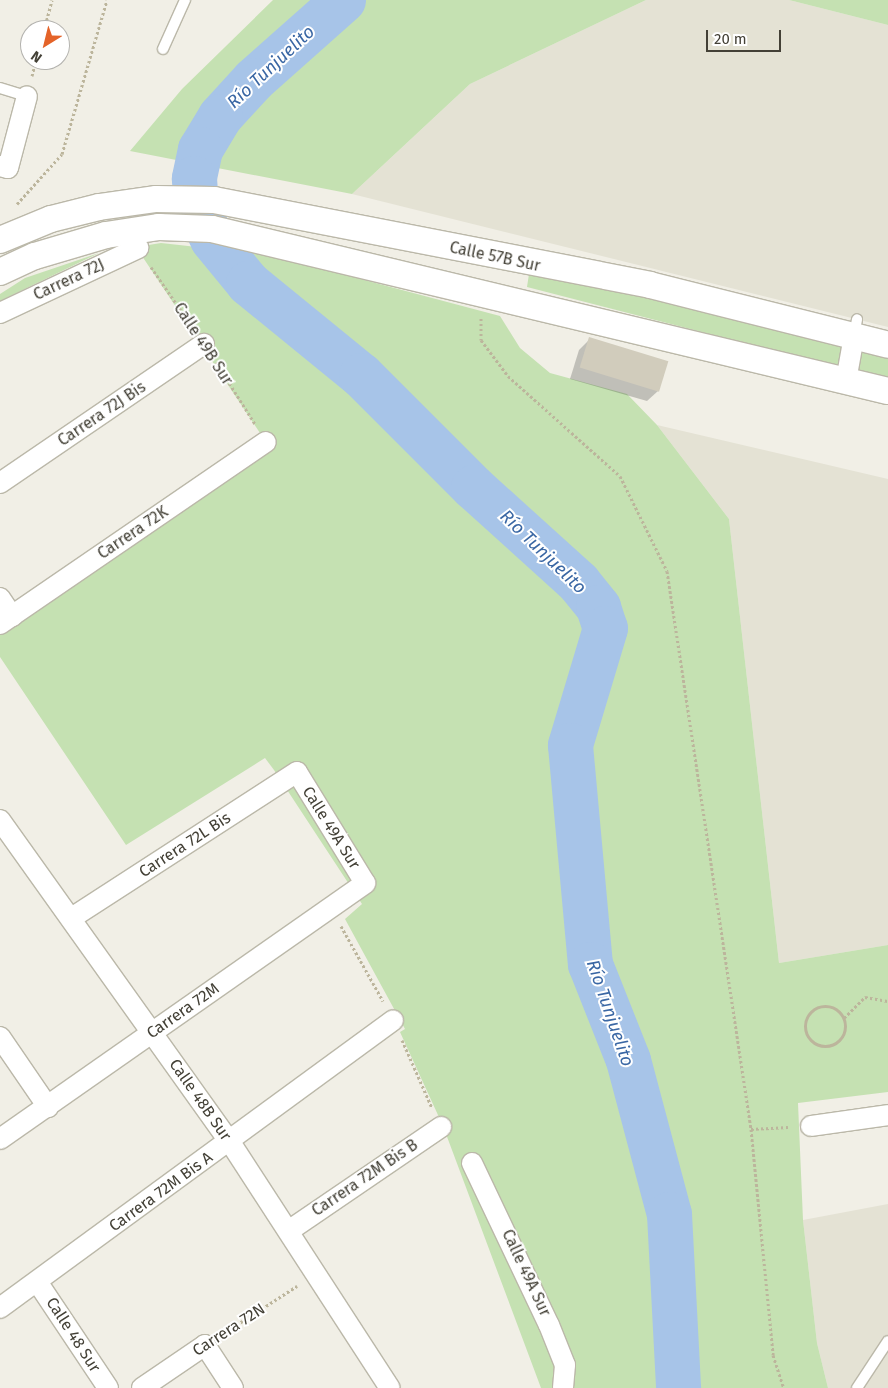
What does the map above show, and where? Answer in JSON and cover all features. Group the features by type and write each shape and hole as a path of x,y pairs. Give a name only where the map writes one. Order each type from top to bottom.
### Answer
{"street":[{"path":"4,167 27,96"},
{"name":"Calle 57B Sur","path":"0,240 51,219 99,207 156,200 204,200 271,210 522,264 650,285 856,327 888,345"},
{"name":"Carrera 72J","path":"0,272 34,256 106,235 159,227 212,228 264,238 481,290"},
{"name":"Carrera 72J","path":"0,313 138,248"},
{"path":"481,290 888,391"},
{"path":"846,381 856,327"},
{"name":"Carrera 72J Bis","path":"0,483 204,344"},
{"name":"Carrera 72K","path":"6,620 266,442"},
{"path":"0,598 6,620"},
{"name":"Calle 49A Sur","path":"297,772 366,883"},
{"name":"Carrera 72L Bis","path":"74,917 297,772"},
{"name":"Calle 48B Sur","path":"0,820 74,917 230,1142 318,1273 390,1388"},
{"name":"Carrera 72M","path":"0,1139 366,883"},
{"name":"Carrera 72M Bis A","path":"0,1308 38,1283 393,1020"},
{"path":"0,1037 48,1107"},
{"path":"812,1126 888,1115"},
{"name":"Carrera 72M Bis B","path":"290,1230 441,1127"},
{"name":"Calle 49A Sur","path":"472,1162 549,1325 565,1365 563,1388"},
{"name":"Calle 48 Sur","path":"38,1283 108,1388"},
{"path":"205,1345 233,1388"},
{"name":"Carrera 72N","path":"142,1388 205,1345"}],"lane":[{"path":"163,49 185,0"},
{"path":"0,88 27,96"},
{"path":"857,1388 888,1341"}],"path":[{"path":"47,20 52,0"},
{"path":"12,210 62,154 107,0"},
{"name":"Calle 49B Sur","path":"138,248 204,344 266,442"},
{"path":"481,290 481,340 508,376 620,476 668,572 751,1129 773,1355 784,1388"},
{"path":"330,908 393,1020 441,1127"},
{"path":"844,1018 834,1008 821,1005 809,1012 805,1031 819,1045 832,1045 842,1037 844,1018 865,997 888,1001"},
{"path":"751,1129 812,1126"},
{"name":"Carrera 72N","path":"205,1345 318,1273"}],"shaded area":[{"path":"646,0 789,0 888,25 888,327 352,194 470,84"},
{"path":"657,425 888,479 888,945 779,963 729,519"},
{"path":"888,1204 888,1388 828,1388 817,1343 803,1220"}],"green space":[{"path":"273,0 646,0 470,84 352,194 130,151 182,89"},
{"path":"789,0 888,0 888,25"},
{"path":"161,243 270,255 500,316 520,348 550,373 627,394 657,425 729,519 779,963 888,945 888,1092 798,1103 803,1220 817,1343 828,1388 541,1388 443,1126 400,1032 405,1029 345,919 362,904 274,770 265,758 126,845 0,657 0,629 266,442 136,247"},
{"path":"99,253 0,301 0,294 25,278"},
{"path":"529,274 662,300 888,356 888,380 527,287"}],"building":[{"path":"589,337 668,361 659,392 580,368"}],"waterway":[{"name":"Río Tunjuelito","path":"343,0 253,80 220,116 200,149 194,178 196,207 212,239 248,283 361,375 473,487 578,582 598,607 605,628 570,745 590,964 628,1060 669,1214 678,1388"}]}
